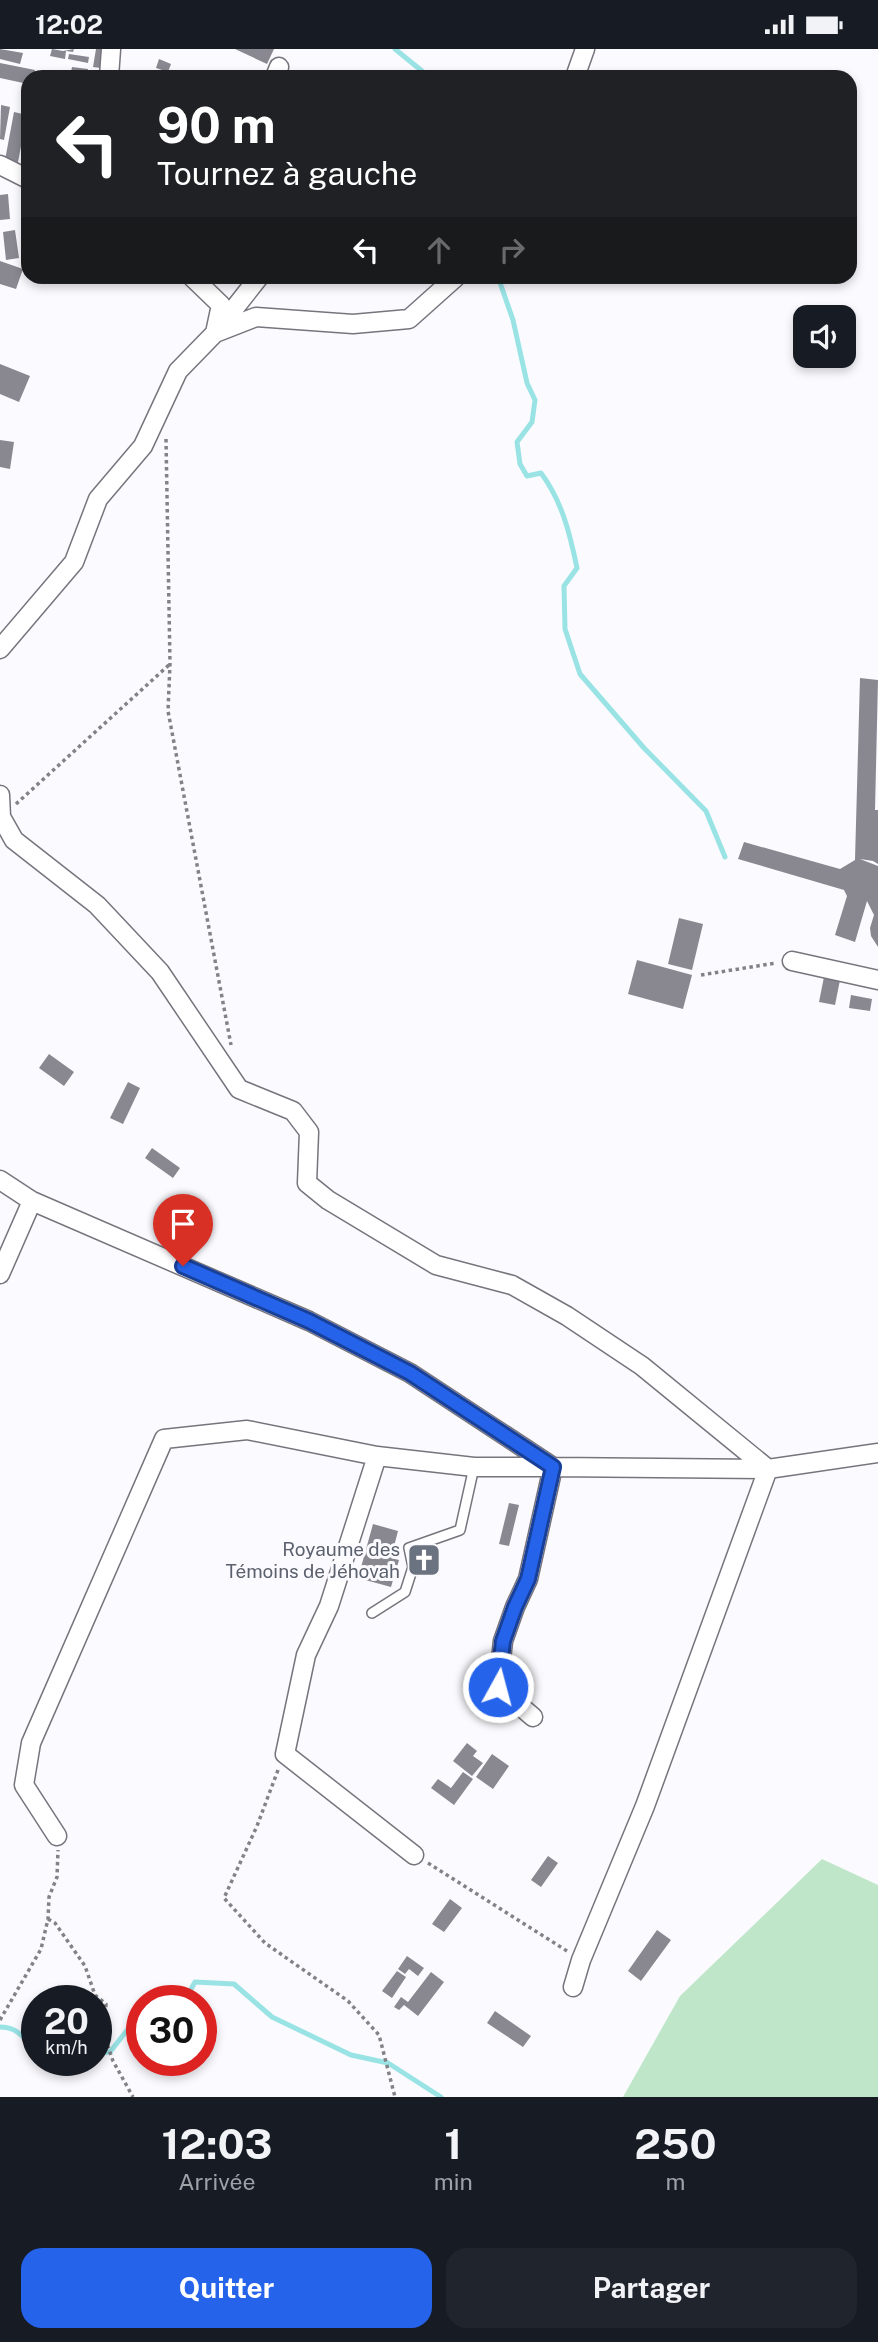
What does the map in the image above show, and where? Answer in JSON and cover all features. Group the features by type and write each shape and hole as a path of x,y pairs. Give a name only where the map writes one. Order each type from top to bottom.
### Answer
{"street":[{"path":"110,70 111,49"},
{"path":"578,70 585,49"},
{"path":"0,165 21,176"},
{"path":"199,284 221,305 215,333"},
{"path":"0,649 74,562 98,499 143,446 178,371 215,333 254,284"},
{"path":"215,333 256,317 353,324 409,319 448,284"},
{"path":"0,795 1,818 14,840 97,905 160,972 239,1089 293,1111 309,1132 307,1183 328,1200 436,1265 512,1285 568,1316 642,1366 768,1469"},
{"path":"792,961 878,980"},
{"path":"0,1180 32,1201 309,1321 410,1373 553,1467"},
{"path":"0,1274 32,1201"},
{"path":"57,1836 24,1785 31,1743 164,1439 247,1430 377,1456 474,1467 768,1469 878,1453"},
{"path":"377,1456 330,1606 306,1655 285,1754 414,1855"},
{"path":"533,1717 498,1687 498,1676 503,1641 528,1579 553,1467"},
{"path":"573,1987 645,1806 768,1469"}],"lane":[{"path":"372,1613 405,1592 413,1567 409,1548 460,1530 474,1467"}],"path":[{"path":"166,426 170,664 168,711 231,1048"},
{"path":"1,818 170,664"},
{"path":"701,975 792,961"},
{"path":"285,1754 225,1898 265,1943 348,2001 379,2035 396,2097"},
{"path":"0,2020 41,1949 48,1919 49,1898 57,1877 57,1836"},
{"path":"414,1855 582,1960"},
{"path":"48,1919 55,1923 85,1966 96,1995 106,2004 104,2035 113,2061 132,2097"}],"green space":[{"path":"822,1859 878,1885 878,2097 623,2097 680,1996"}],"building":[{"path":"0,49 23,53 20,64 0,59"},
{"path":"52,49 74,49 73,52 66,51 65,59 50,56"},
{"path":"96,49 105,49 101,68 93,67"},
{"path":"235,49 274,49 267,64"},
{"path":"69,54 89,57 88,63 68,59"},
{"path":"159,59 171,64 169,70 156,68"},
{"path":"0,63 35,70 21,70 21,82 0,78"},
{"path":"72,67 88,69 88,70 71,70"},
{"path":"1,105 10,107 4,140 0,139"},
{"path":"14,112 21,114 18,162 5,160"},
{"path":"8,194 10,219 0,220 0,195"},
{"path":"15,230 19,258 6,260 3,232"},
{"path":"0,261 21,268 16,289 0,284"},
{"path":"0,364 30,376 19,402 0,394"},
{"path":"0,440 14,442 10,469 0,467"},
{"path":"860,678 878,680 875,810 878,810 878,864 860,859 878,866 878,947 871,936 870,928 874,915 867,901 855,942 835,935 847,896 844,890 738,859 744,842 840,869 855,860"},
{"path":"679,918 703,924 692,970 668,964"},
{"path":"637,960 692,975 683,1009 628,994"},
{"path":"824,977 840,980 835,1005 819,1002"},
{"path":"851,995 872,999 870,1011 849,1008"},
{"path":"49,1054 74,1072 64,1086 39,1068"},
{"path":"128,1082 140,1088 123,1124 110,1118"},
{"path":"152,1148 180,1168 173,1178 145,1158"},
{"path":"509,1503 519,1505 509,1546 499,1544"},
{"path":"373,1524 398,1531 391,1558 399,1560 391,1587 358,1578"},
{"path":"467,1743 477,1751 473,1756 483,1763 472,1776 453,1761"},
{"path":"492,1754 509,1766 493,1789 476,1777"},
{"path":"463,1772 473,1779 454,1805 431,1788 438,1779 451,1788"},
{"path":"548,1856 558,1863 541,1887 531,1880"},
{"path":"450,1899 462,1908 444,1932 432,1924"},
{"path":"657,1930 671,1940 641,1981 628,1971"},
{"path":"407,1956 424,1968 418,1976 409,1969 405,1974 398,1969"},
{"path":"397,1971 406,1977 392,1998 382,1991"},
{"path":"431,1972 444,1982 418,2016 404,2005 399,2010 394,2007 401,1997 408,2002"},
{"path":"495,2011 531,2036 523,2047 487,2023"}],"waterway":[{"path":"395,49 421,70"},
{"path":"500,284 513,320 527,383 535,400 532,422 517,442 520,464 527,476 541,473 548,484 560,506 577,568 564,586 565,629 580,674 644,748 706,811 725,857"},
{"path":"193,1985 195,1982 234,1984 272,2017 351,2055 388,2063 441,2097"},
{"path":"0,2027 21,2035"},
{"path":"112,2049 126,2032"}],"place":[{"name":"Royaume des Témoins de Jéhovah","path":"424,1560"}],"route":[{"path":"183,1266 309,1321 410,1373 553,1467 528,1579 503,1641 498,1687"}]}
